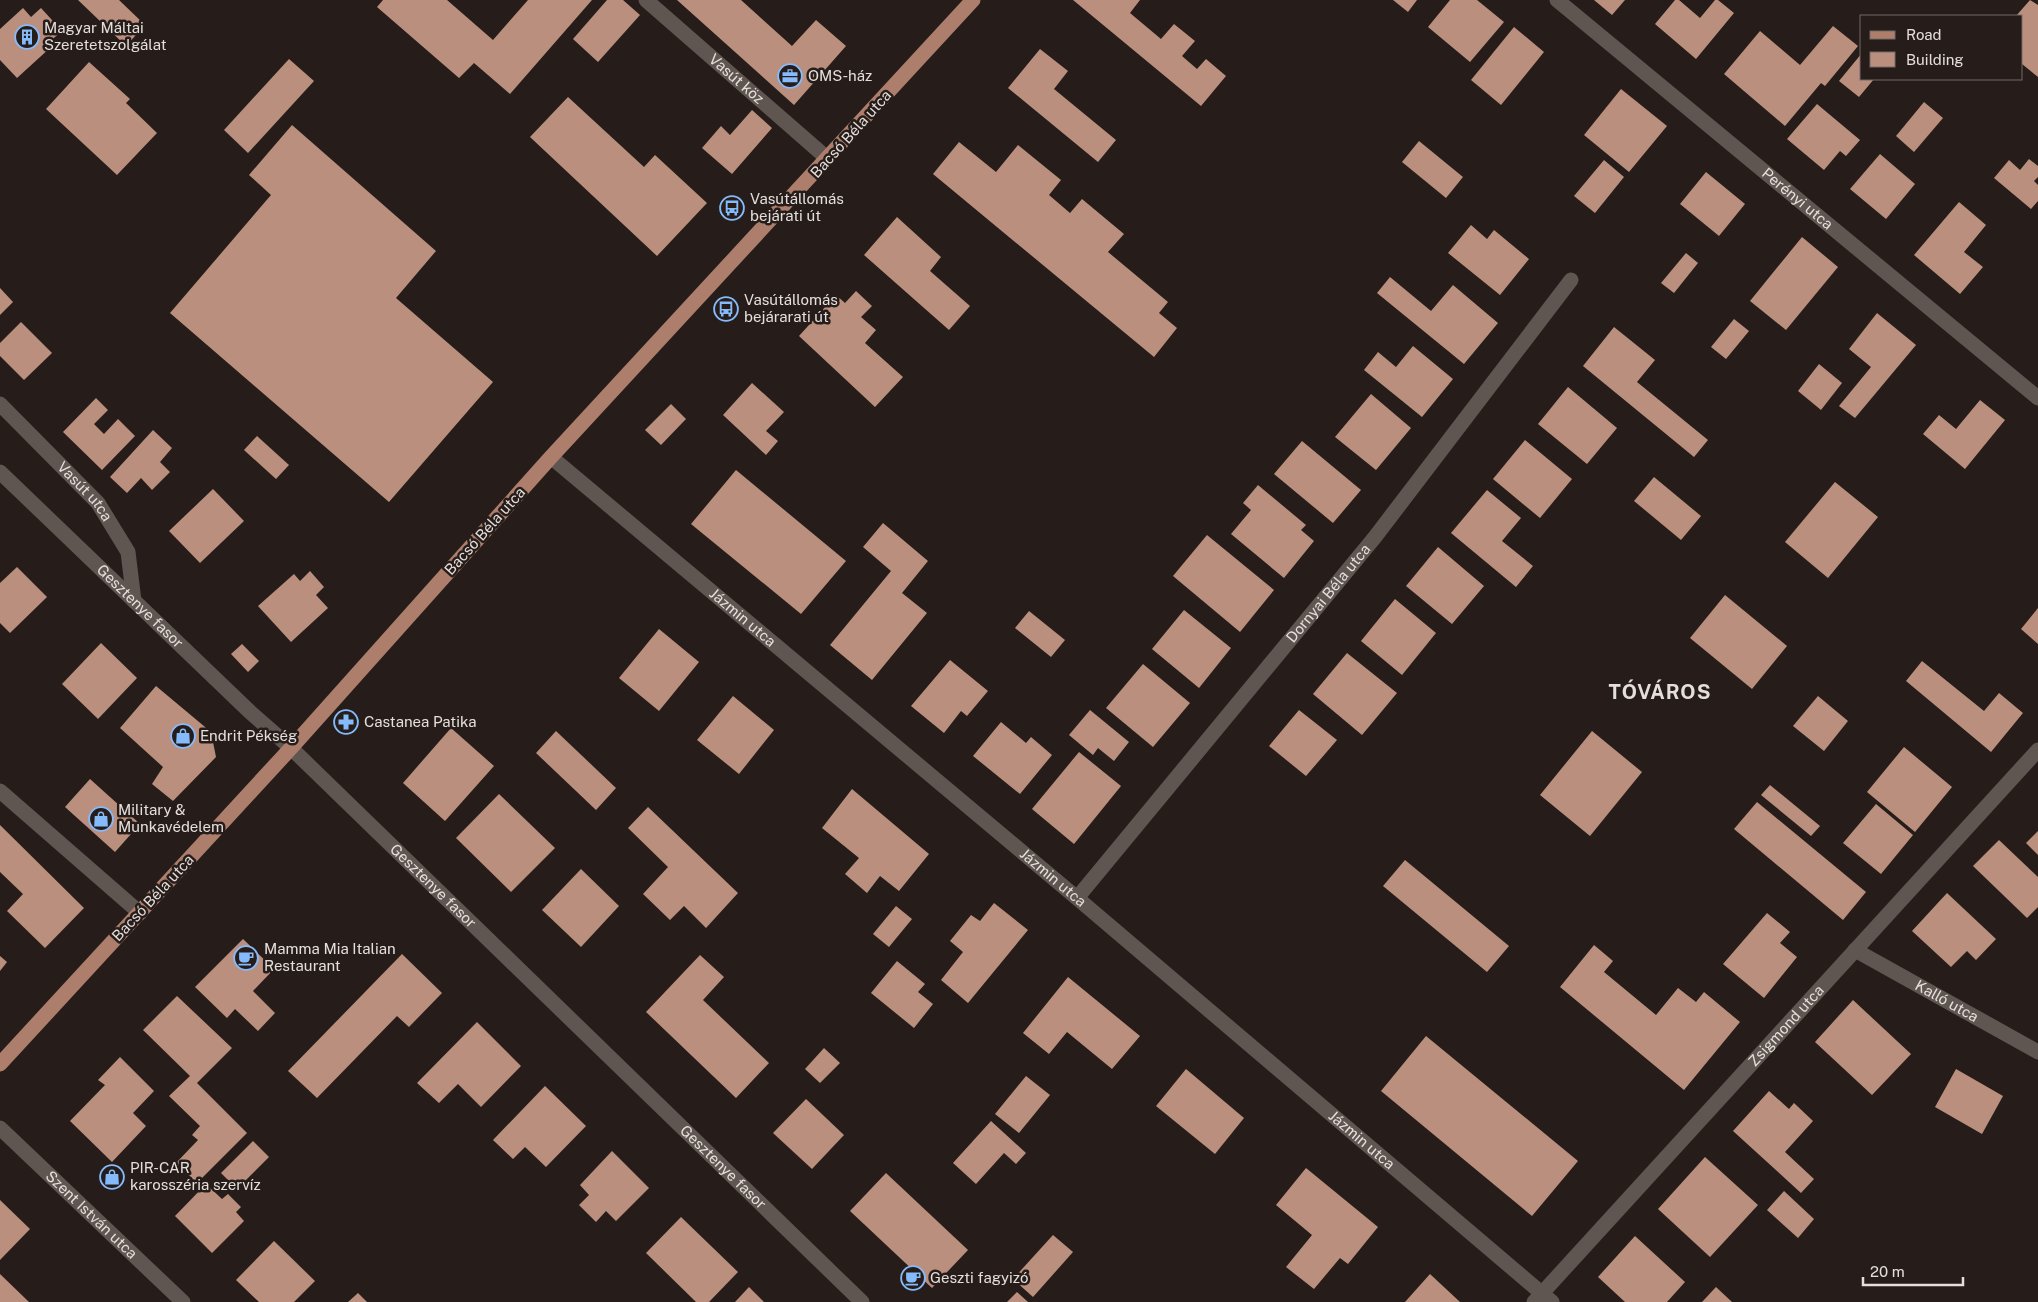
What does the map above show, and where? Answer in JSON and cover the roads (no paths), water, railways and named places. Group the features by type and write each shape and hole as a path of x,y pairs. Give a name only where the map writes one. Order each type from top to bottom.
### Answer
{"main road":[{"name":"Bacsó Béla utca","path":"0,1064 291,748 551,458 973,0"}],"street":[{"name":"Vasút köz","path":"646,0 828,159"},
{"name":"Perényi utca","path":"1556,0 2038,398"},
{"name":"Dornyai Béla utca","path":"1077,898 1375,537 1571,280"},
{"name":"Vasút utca","path":"0,404 98,503 128,552 134,601"},
{"name":"Jázmin utca","path":"551,458 1077,898 1543,1299"},
{"name":"Gesztenye fasor","path":"0,472 291,748 862,1302"},
{"name":"Zsigmond utca","path":"1543,1299 1855,950 2038,750"},
{"path":"0,791 140,913"},
{"name":"Kalló utca","path":"1855,950 2038,1052"},
{"name":"Szent István utca","path":"0,1128 183,1302"}],"place":[{"name":"Magyar Máltai Szeretetszolgálat","path":"27,37"},
{"name":"OMS-ház","path":"790,76"},
{"name":"Vasútállomás bejárati út","path":"732,208"},
{"name":"Vasútállomás bejárarati út","path":"726,309"},
{"name":"Castanea Patika","path":"346,722"},
{"name":"Endrit Pékség","path":"183,736"},
{"name":"Military & Munkavédelem","path":"101,819"},
{"name":"Mamma Mia Italian Restaurant","path":"246,958"},
{"name":"PIR-CAR karosszéria szervíz","path":"112,1177"},
{"name":"Geszti fagyizó","path":"913,1278"}],"district":[{"name":"TÓVÁROS","path":"1660,692"}]}
